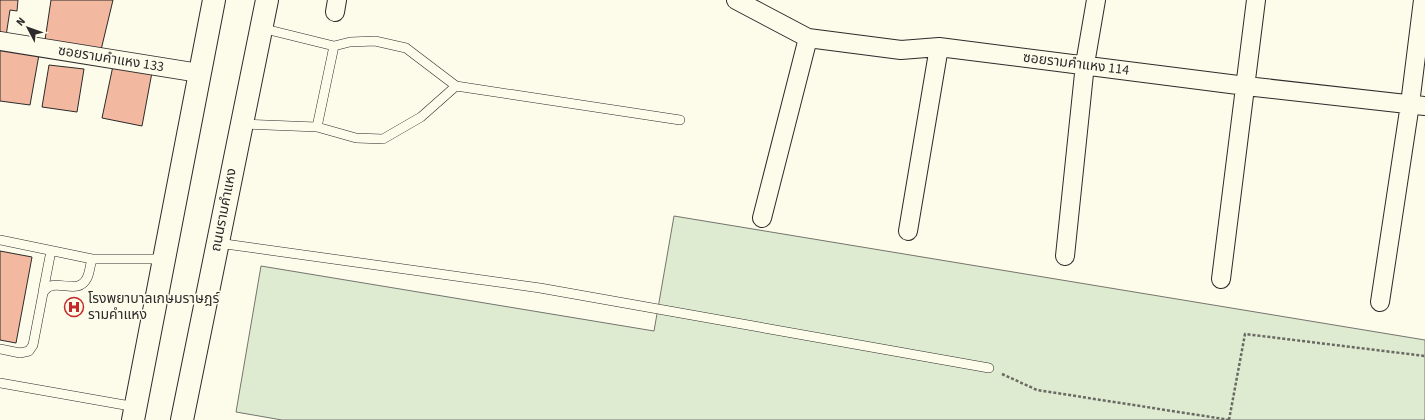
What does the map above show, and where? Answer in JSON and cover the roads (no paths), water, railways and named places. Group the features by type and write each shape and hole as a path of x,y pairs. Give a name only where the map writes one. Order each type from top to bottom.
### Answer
{"main road":[{"path":"134,414 214,0"},
{"name":"ถนนรามคำแหง","path":"182,420 266,0"}],"street":[{"name":"ซอยรามคำแหง 114","path":"736,0 808,38 901,50 939,47 1085,64 1246,86 1418,105"},
{"path":"1065,256 1085,64 1096,0"},
{"path":"1221,279 1256,0"},
{"path":"1380,302 1418,105 1423,0"},
{"path":"762,218 808,38"},
{"name":"ซอยรามคำแหง 133","path":"0,41 199,73"},
{"path":"908,231 939,47"}],"lane":[{"path":"261,28 334,46 350,42 375,41 406,48 456,86 680,120"},
{"path":"317,127 334,46"},
{"path":"240,124 317,127 356,138 383,139 421,118 456,86"},
{"path":"0,240 92,259 164,259"},
{"path":"218,243 540,288 989,368"},
{"path":"0,349 20,353 32,348 51,251"},
{"path":"43,293 46,288 54,284 74,287 81,286 88,276 92,259"},
{"path":"0,383 134,414"}],"place":[{"name":"โรงพยาบาลเกษมราษฎร์ รามคำแหง","path":"74,307"}]}
